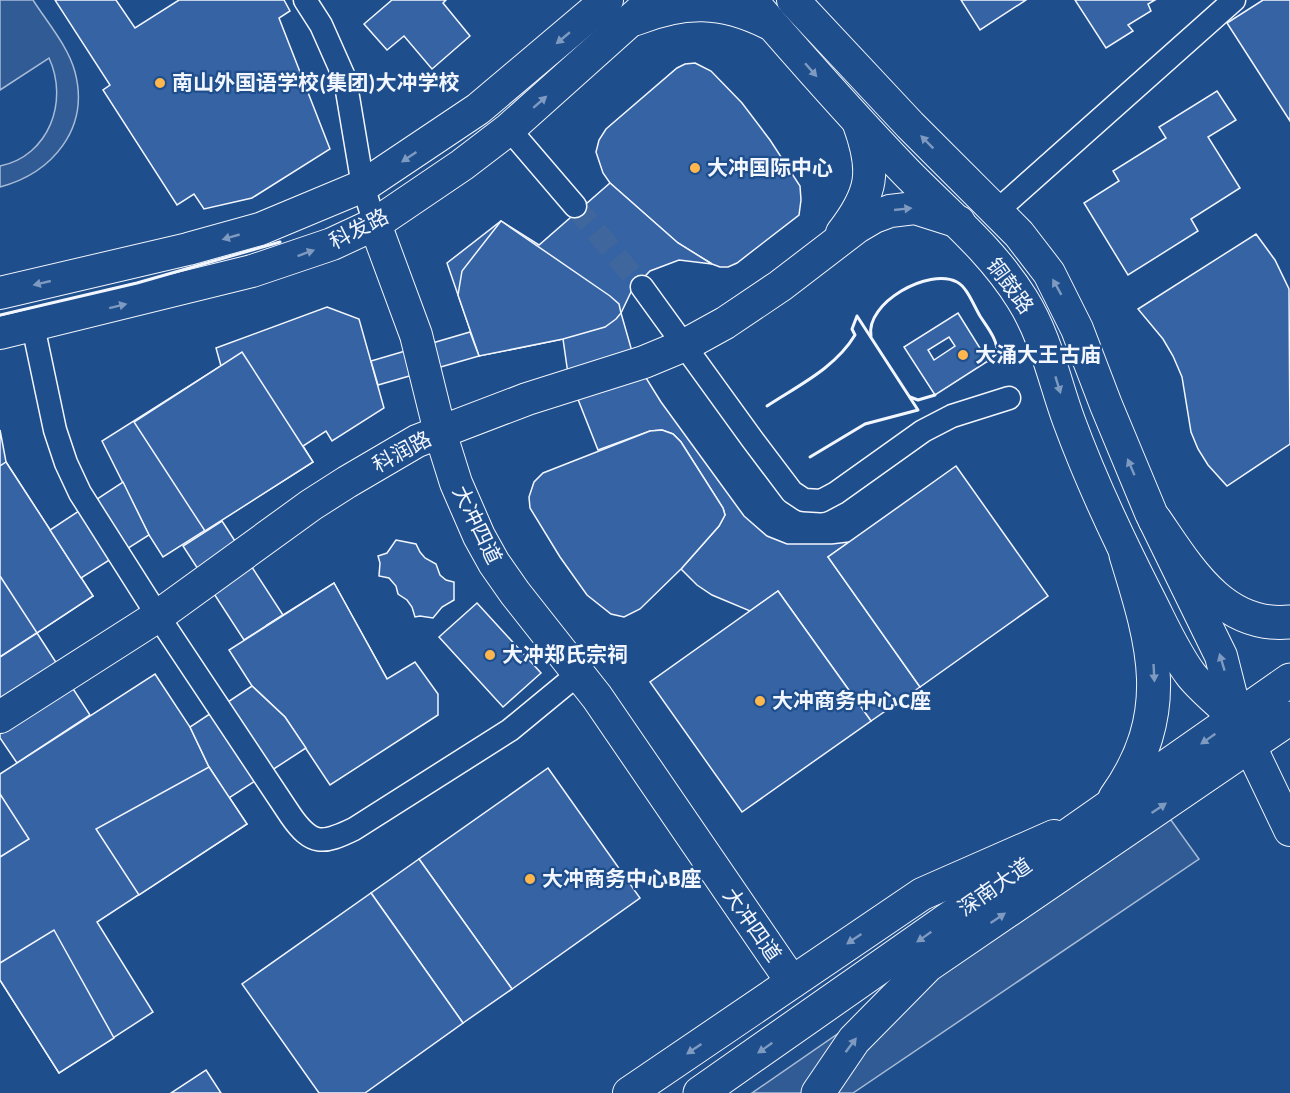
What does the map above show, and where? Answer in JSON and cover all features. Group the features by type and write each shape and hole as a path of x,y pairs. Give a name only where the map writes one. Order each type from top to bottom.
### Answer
{"main road":[{"path":"1155,520 1193,573 1210,593 1226,606 1244,616 1258,620 1290,622"},
{"path":"1093,819 1114,799 1129,779 1149,729 1153,705 1155,678 1151,644 1147,623 1126,555"},
{"name":"深南大道","path":"818,1093 854,1040 928,965 1243,732 1290,680"},
{"name":"深南大道","path":"700,1093 1093,819 1243,732 1290,718"}],"street":[{"name":"大冲四道","path":"305,0 321,25 345,79 363,186 416,335 456,483 479,536 494,563 597,697 792,982"},
{"name":"科发路","path":"0,293 189,249 260,229 363,186 478,109 607,0"},
{"name":"科发路","path":"0,333 252,271 332,244 375,224 462,165 509,129 653,0"},
{"name":"铜鼓路","path":"751,0 859,123 959,222 999,266 1034,320 1044,340 1086,465 1126,555 1174,649 1192,676 1243,732"},
{"path":"997,211 1234,0"},
{"path":"630,22 664,7 706,1 734,6 773,26"},
{"name":"铜鼓路","path":"797,3 910,125 997,211 1037,256 1059,289 1155,520 1221,656 1243,732"},
{"path":"834,245 862,204 868,185 870,165 859,123"},
{"path":"509,129 575,206"},
{"name":"科润路","path":"0,717 158,616 311,505 417,441 527,399 644,362 685,345 724,323 780,286 874,217 903,208 915,208 959,222"},
{"path":"642,287 792,492 804,500 821,501 836,493 923,431 951,416 1009,398"},
{"path":"33,326 55,430 66,463 80,493 158,616 300,829 308,836 318,841 329,840 354,828 532,714 578,674"},
{"path":"1243,732 1290,830"},
{"path":"629,1093 922,894 1093,819"}],"shaded area":[{"path":"0,0 33,0 57,34 72,62 78,93 77,112 72,130 63,146 36,171 0,187 0,166 17,160 31,151 42,139 50,124 57,92 55,75 49,58 0,90"},
{"path":"1163,809 1199,859 853,1093 752,1093"}],"building":[{"path":"55,0 116,0 135,28 179,0 284,0 290,11 279,18 330,149 252,198 204,209 194,194 177,205 103,90 110,85"},
{"path":"392,0 446,0 443,3 470,36 432,69 404,36 387,50 364,24"},
{"path":"961,0 1026,0 980,30"},
{"path":"1075,0 1155,0 1148,4 1151,11 1128,25 1133,31 1106,48"},
{"path":"1263,0 1290,0 1290,121 1227,23"},
{"name":"大冲国际中心","path":"695,63 711,71 742,103 800,186 799,215 737,263 728,267 712,264 678,243 610,183 603,173 596,152 599,140 606,129 677,68"},
{"path":"1217,91 1236,120 1208,137 1240,188 1191,219 1198,231 1128,275 1084,203 1119,181 1113,171 1166,138 1159,127"},
{"path":"610,183 678,243 712,264 679,260 650,271 632,290 621,313 631,348 641,370 661,402 744,516 767,536 787,544 849,542 828,557 920,687 871,721 778,591 750,611 712,595 697,585 681,569 719,526 725,515 723,508 681,442 673,434 662,430 650,431 598,450 568,374 563,339 479,356 447,263 501,221 539,245"},
{"path":"501,221 610,296 619,304 621,313 605,327 563,339 479,356 458,295 462,271"},
{"path":"1256,234 1275,260 1289,289 1290,444 1227,486 1208,465 1198,449 1191,432 1182,377 1173,356 1163,339 1138,309"},
{"path":"327,307 359,319 384,408 332,441 326,431 303,446 313,462 163,557 149,535 102,441 221,366 216,348"},
{"name":"大涌大王古庙","path":"958,313 988,361 935,395 904,347","holes":["949,337 955,346 934,360 928,350"]},
{"path":"470,332 479,356 378,385 371,361"},
{"path":"242,352 313,462 205,531 134,422"},
{"path":"0,430 6,462 93,596 0,657"},
{"path":"662,430 673,434 681,442 723,508 725,515 719,526 681,569 640,609 624,617 611,614 587,595 560,557 530,508 529,497 534,482 543,473 650,431"},
{"path":"6,462 93,596 37,633 0,576 0,466"},
{"path":"956,466 1048,596 920,687 828,557"},
{"path":"123,482 149,535 81,578 50,530"},
{"path":"222,521 283,615 244,640 183,546"},
{"path":"396,540 416,544 425,558 436,564 440,575 454,582 454,600 442,607 433,618 415,617 412,607 398,594 396,586 389,578 379,576 378,556 387,553"},
{"path":"334,583 406,713 320,769 285,717 313,699 267,625"},
{"path":"334,583 387,679 415,662 438,694 438,715 330,785 285,717 252,686 229,650"},
{"name":"大冲商务中心C座","path":"778,591 871,721 742,812 650,682"},
{"name":"大冲郑氏宗祠","path":"477,603 541,673 503,707 439,637"},
{"path":"37,633 90,715 17,763 0,738 0,657"},
{"path":"155,674 190,727 209,767 247,824 97,922 153,1012 59,1073 0,980 0,774"},
{"path":"252,686 285,717 306,748 229,798 209,767 190,727"},
{"path":"209,767 247,824 139,895 96,829"},
{"name":"大冲商务中心B座","path":"548,768 640,898 512,989 419,859"},
{"path":"0,794 29,839 0,857"},
{"path":"419,859 512,989 463,1023 371,893"},
{"path":"371,893 463,1023 365,1093 319,1093 242,984"},
{"path":"54,930 114,1038 59,1073 0,980 0,963"},
{"path":"206,1070 221,1093 171,1093"}],"tunnel":[{"path":"575,206 642,287"}],"wall":[{"path":"0,315 137,283 280,242"},
{"path":"871,336 872,324 888,300 916,284 931,279 945,279 961,284 992,334 997,353 988,361"},
{"path":"767,406 816,375 837,357 855,335 852,329 857,316 918,410 865,424 810,457"},
{"path":"910,397 918,400 935,395"}],"place":[{"name":"南山外国语学校(集团)大冲学校","path":"160,83"},
{"name":"大冲国际中心","path":"695,168"},
{"name":"大涌大王古庙","path":"963,355"},
{"name":"大冲郑氏宗祠","path":"490,655"},
{"name":"大冲商务中心C座","path":"760,701"},
{"name":"大冲商务中心B座","path":"530,879"}]}
